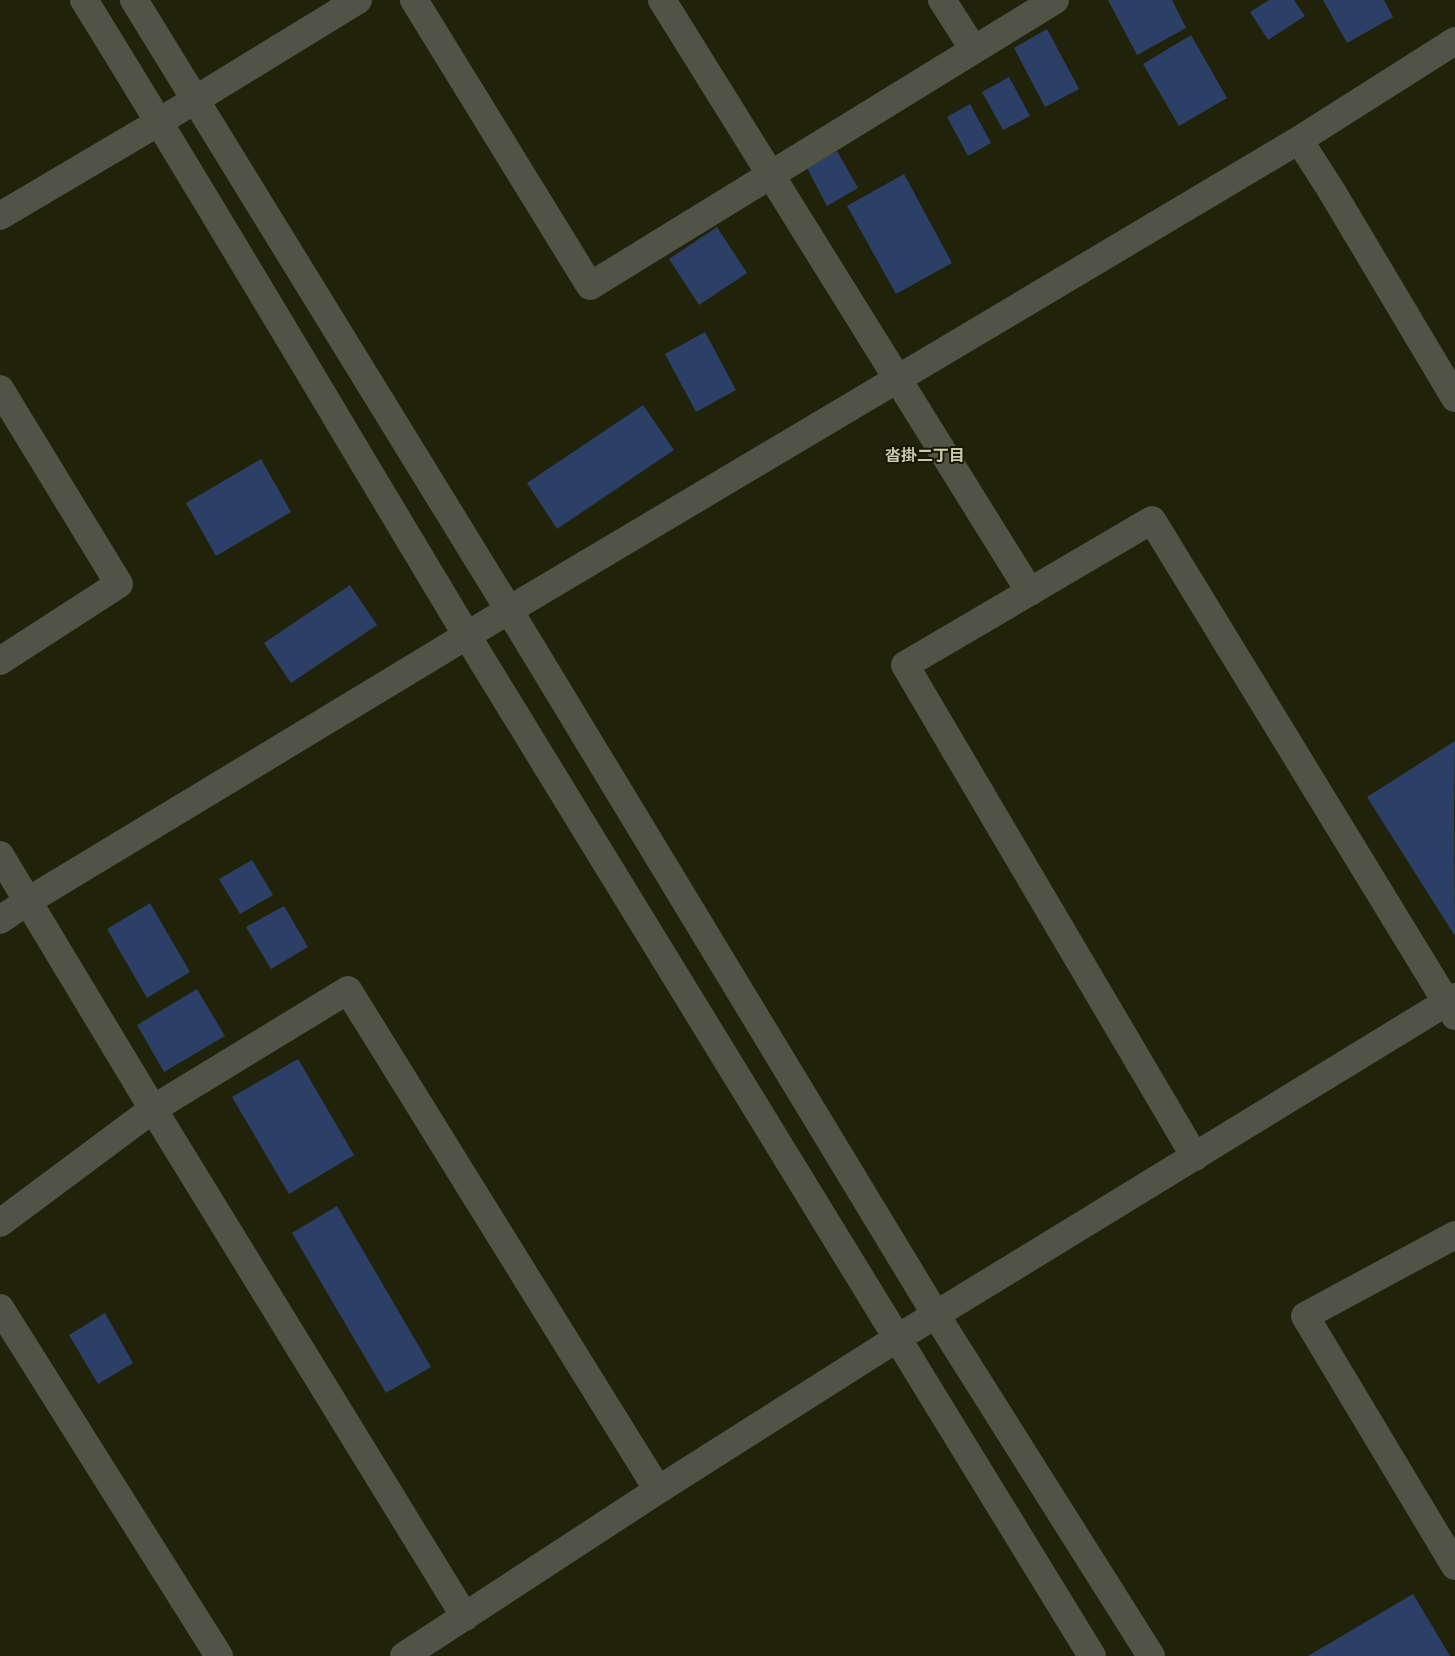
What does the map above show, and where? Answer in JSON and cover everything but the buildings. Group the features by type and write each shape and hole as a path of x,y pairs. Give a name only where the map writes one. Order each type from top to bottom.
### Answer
{"street":[{"path":"84,0 467,636 896,1339 1092,1656"},
{"path":"134,0 509,610 936,1315 1151,1656"},
{"path":"0,216 159,122 358,0"},
{"path":"414,0 590,286 1055,0"},
{"path":"662,0 1030,592"},
{"path":"942,0 974,50"},
{"path":"0,920 28,901 509,610 1299,140 1455,41"},
{"path":"1299,140 1336,198 1455,398"},
{"path":"0,389 119,584 0,661"},
{"path":"404,1656 658,1490 896,1339 1194,1157 1452,1005 1152,520 905,664 1194,1157"},
{"path":"0,854 153,1109 466,1617"},
{"path":"0,1223 153,1109 348,990 658,1490"},
{"path":"1455,1235 1305,1316 1455,1566"},
{"path":"0,1308 219,1656"}],"district":[{"name":"沓掛二丁目","path":"925,455"}]}
